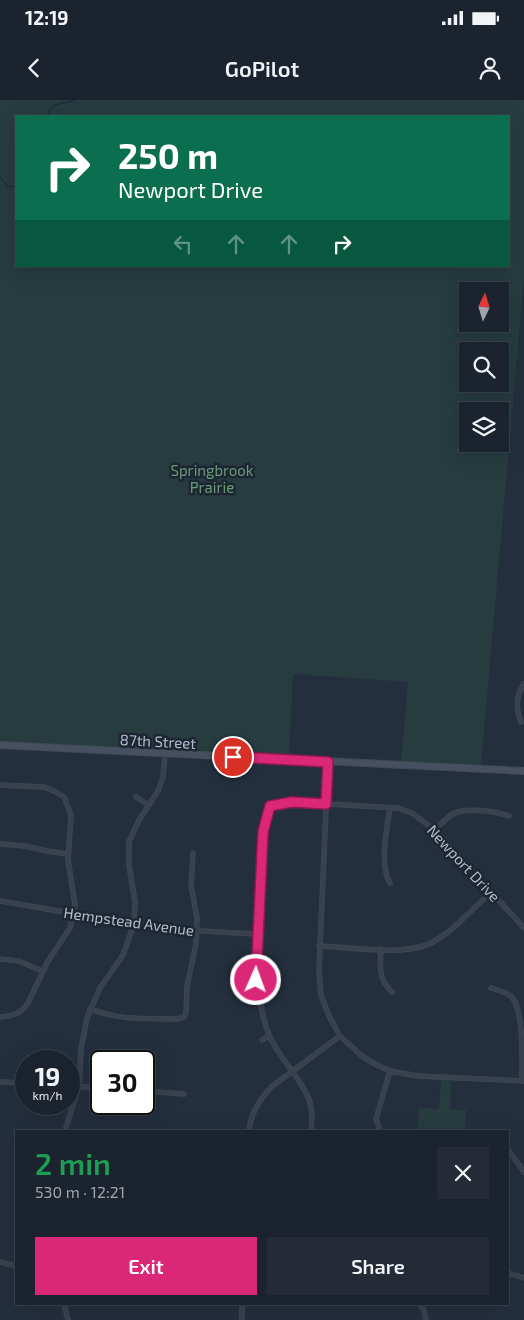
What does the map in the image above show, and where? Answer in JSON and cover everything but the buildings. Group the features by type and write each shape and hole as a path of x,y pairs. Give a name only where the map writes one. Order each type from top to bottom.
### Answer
{"street":[{"path":"521,722 517,702 519,692 524,684"},
{"name":"87th Street","path":"0,746 524,771"},
{"path":"80,1073 83,1033 90,1009 105,980 123,955 134,924 135,902 129,865 129,842 138,820 158,791 163,777 165,754"},
{"path":"328,762 319,971 321,995 328,1016 340,1036 363,1057 390,1071 418,1076 523,1081 524,1021 520,1008 514,998 505,992 491,988"},
{"path":"0,784 44,787 64,797 71,815 68,854 75,905 70,928 52,953 32,996 24,1008 14,1015 0,1017"},
{"path":"136,797 149,805"},
{"name":"Newport Drive","path":"311,1130 312,1114 309,1098 269,1036 259,1001 256,980 263,832 270,806 292,802 390,808 412,813 435,830 524,928"},
{"path":"390,808 385,860 386,874 390,882"},
{"path":"435,830 450,816 461,811 492,812 509,816"},
{"path":"0,844 25,846 68,854"},
{"path":"90,1009 125,1019 177,1019 184,1017 187,986 196,952 197,918 192,886 193,853"},
{"path":"319,946 399,950 417,948 432,942 446,933 491,892"},
{"name":"Hempstead Avenue","path":"0,901 163,929 258,934"},
{"path":"381,949 381,977 392,992"},
{"path":"0,959 19,961 42,971"},
{"path":"262,1040 269,1036"},
{"path":"249,1130 254,1111 271,1087 340,1036"},
{"path":"380,1130 376,1119 390,1071"},
{"path":"0,1082 15,1083"},
{"path":"155,1092 184,1094"},
{"path":"65,1130 70,1115"},
{"path":"509,1151 524,1172"},
{"path":"0,1262 15,1266"},
{"path":"509,1273 524,1278"},
{"path":"64,1305 68,1320"},
{"path":"242,1305 242,1320"},
{"path":"420,1305 424,1310 426,1320"}],"green space":[{"name":"Springbrook Prairie","path":"0,100 524,100 524,277 509,447 509,402 459,402 459,452 509,452 481,765 401,762 408,682 293,674 289,756 0,743"},
{"path":"441,1080 451,1081 450,1110 466,1110 465,1130 418,1130 419,1108 439,1109"}],"waterway":[{"path":"48,115 51,108 57,104 74,100"},
{"path":"0,177 9,187 15,186"}],"route":[{"path":"233,757 328,762 326,804 292,802 270,806 263,832 256,980"}]}
